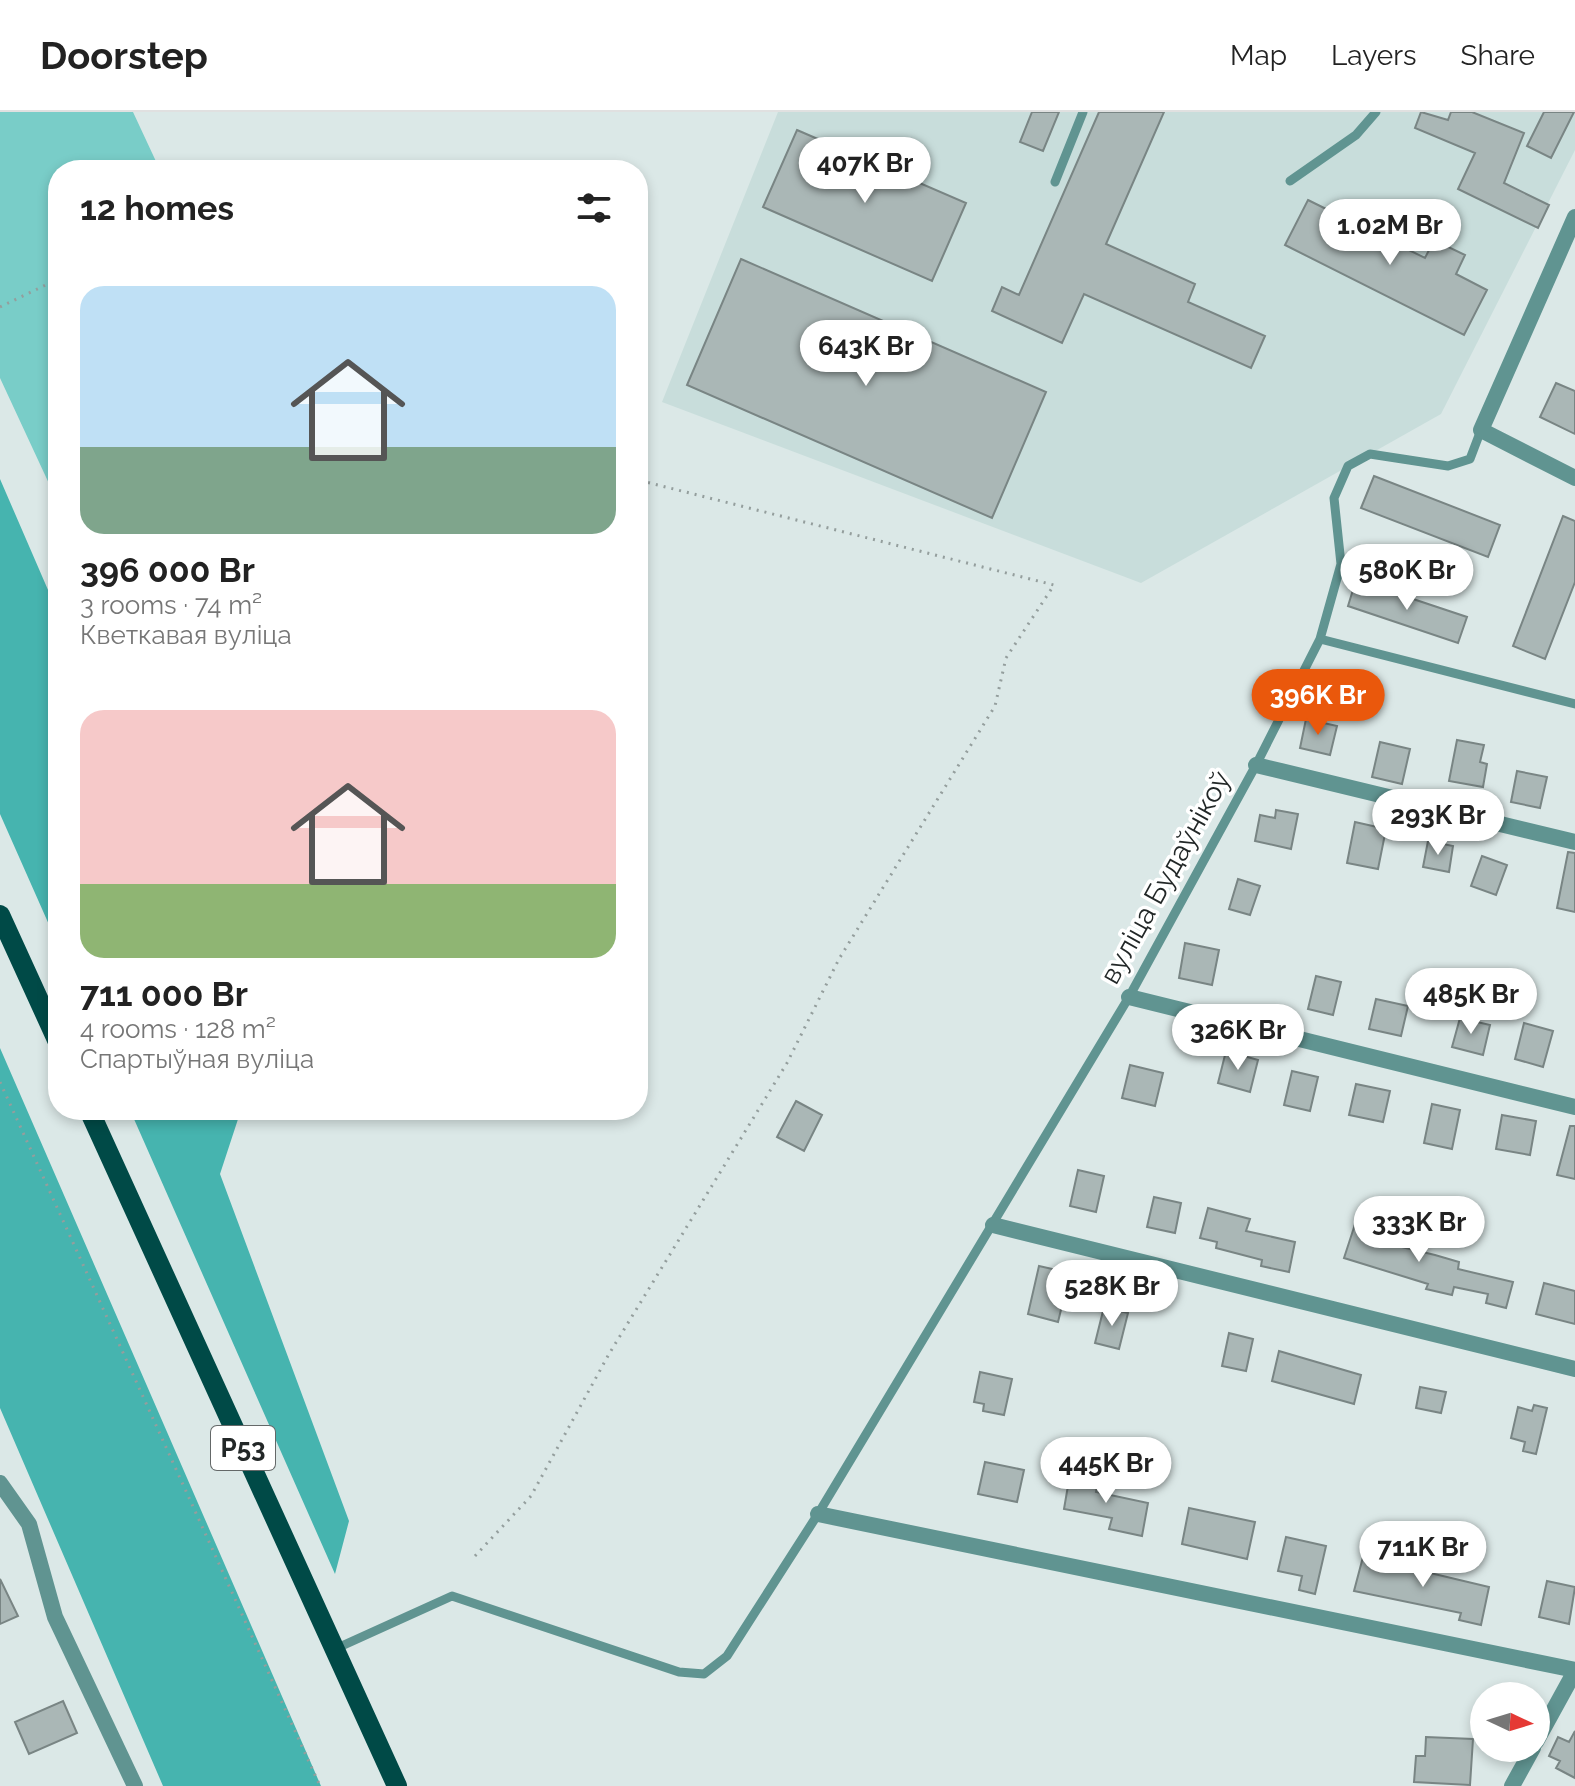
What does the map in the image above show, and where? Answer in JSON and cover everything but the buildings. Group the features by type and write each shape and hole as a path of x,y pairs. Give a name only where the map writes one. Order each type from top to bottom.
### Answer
{"main road":[{"path":"0,915 48,1020"},
{"name":"Р53","path":"94,1120 397,1786"}],"street":[{"path":"1575,217 1481,430 1575,478"},
{"path":"1256,765 1575,842"},
{"path":"1129,997 1575,1107"},
{"path":"993,1225 1575,1369"},
{"path":"0,1483 29,1524 55,1617 135,1786"},
{"path":"818,1514 1575,1671 1550,1717"},
{"path":"1512,1786 1525,1762"}],"lane":[{"path":"1055,182 1083,112"},
{"path":"1290,181 1356,135 1376,112"},
{"name":"вуліца Будаўнікоў","path":"335,1649 452,1596 679,1672 704,1674 727,1656 818,1514 1129,997 1256,765 1320,639 1341,564 1334,498 1348,466 1370,454 1448,466 1470,459 1481,430"},
{"path":"1320,639 1575,704"}],"path":[{"path":"0,307 48,284"},
{"path":"475,1556 531,1496 609,1354 787,1063 839,959 995,706 1006,658 1054,585 648,483"},
{"path":"0,1082 320,1786"}],"shaded area":[{"path":"0,112 133,112 155,160 48,160 48,481 0,378"},
{"path":"778,112 1575,112 1575,150 1441,414 1141,583 662,402"},
{"path":"0,479 48,590 48,922 0,814"},
{"path":"0,1048 321,1786 163,1786 0,1408"},
{"path":"134,1120 238,1120 220,1174 349,1521 335,1574"}]}
